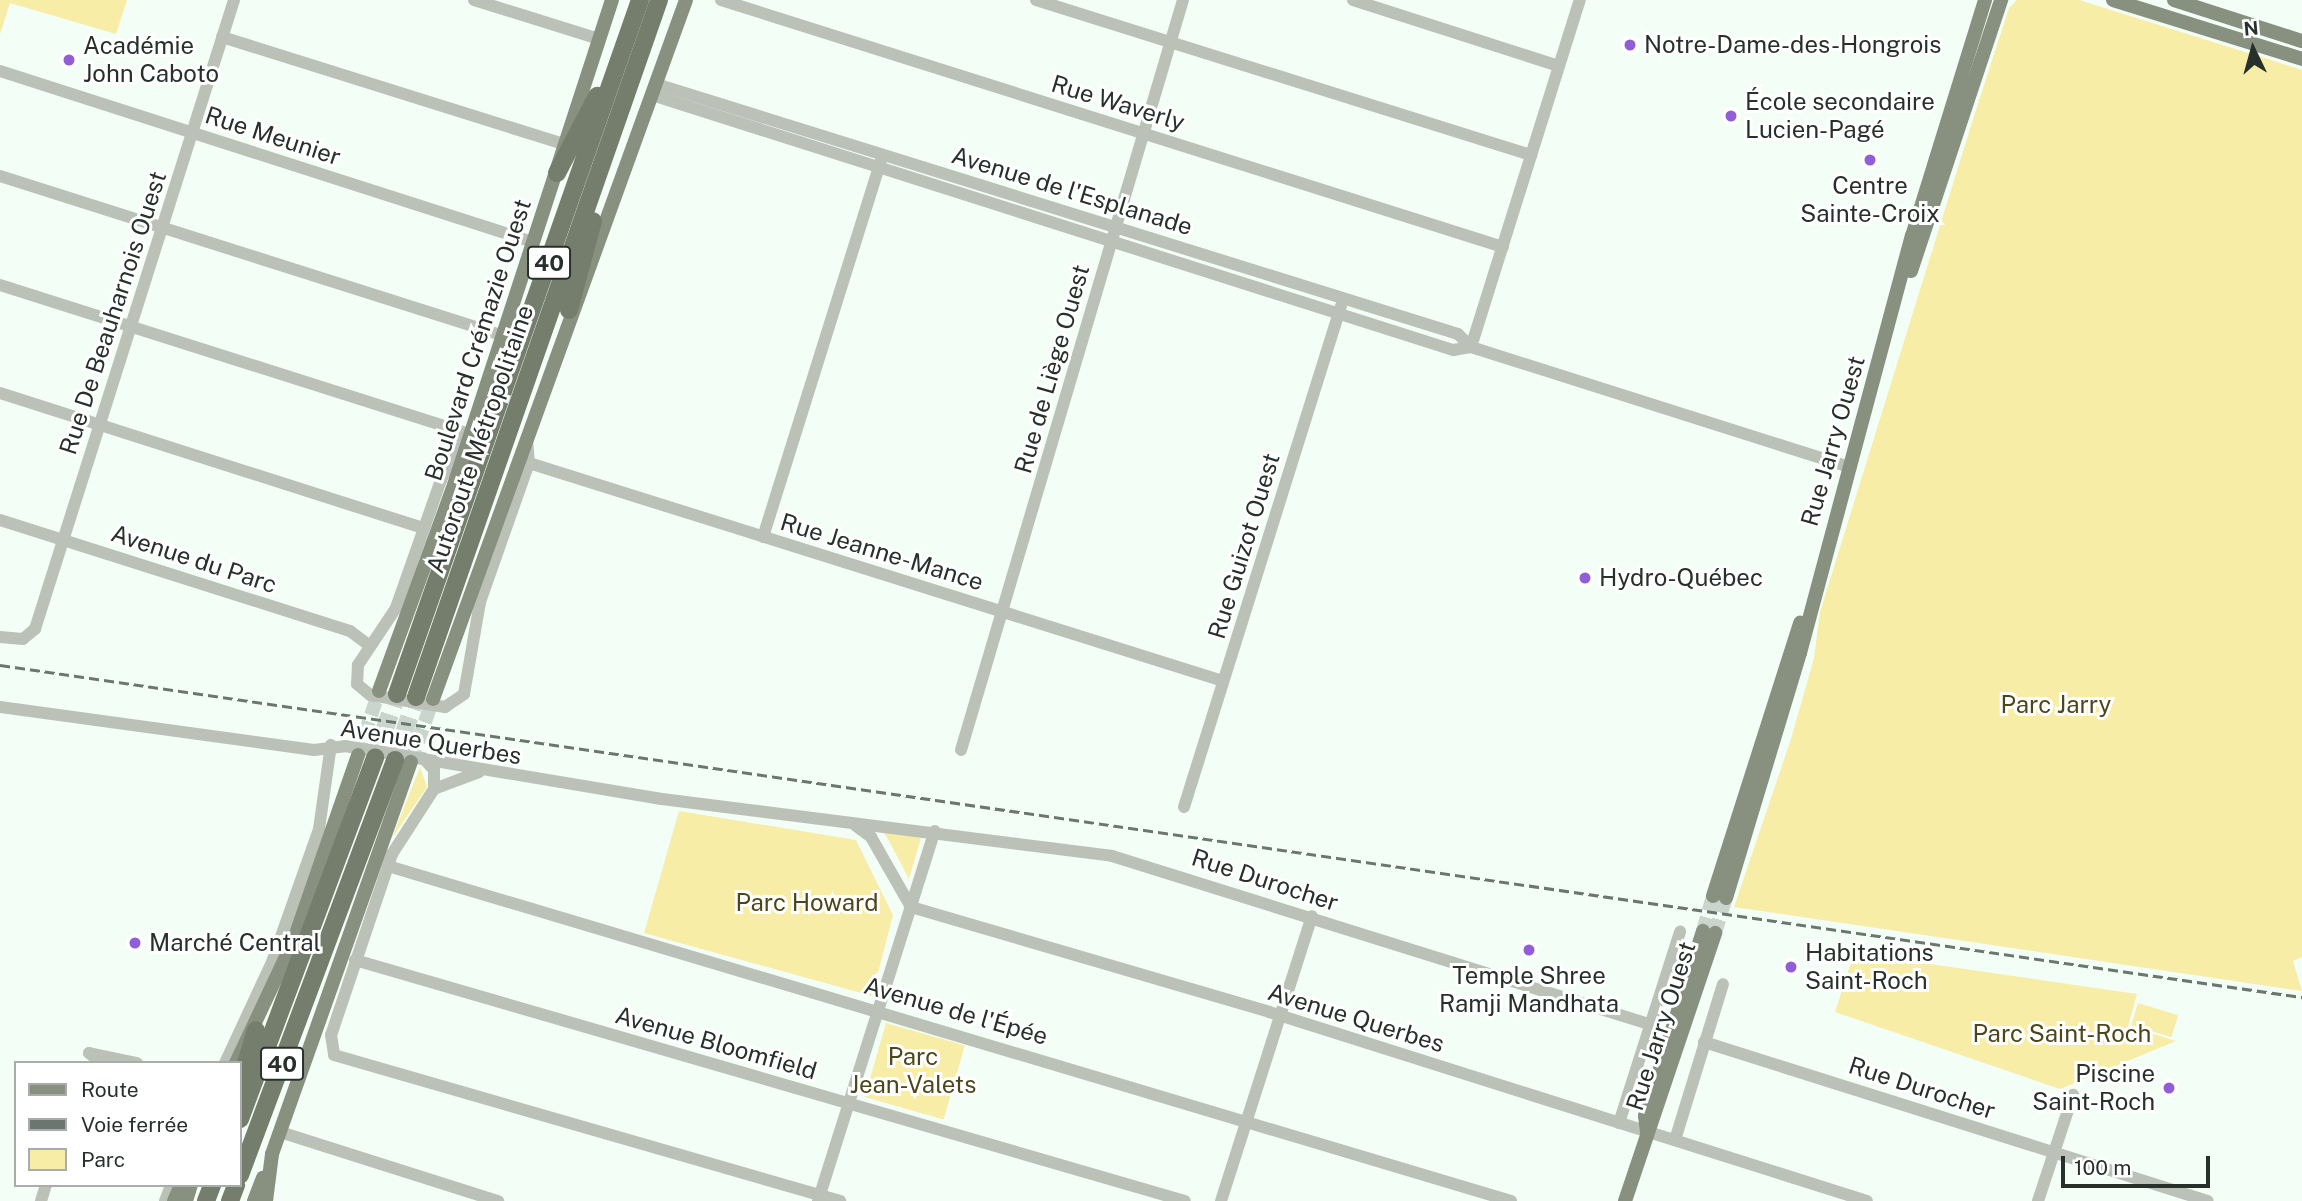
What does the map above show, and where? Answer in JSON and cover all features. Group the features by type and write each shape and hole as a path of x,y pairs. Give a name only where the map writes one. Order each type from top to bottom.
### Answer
{"highway":[{"name":"Autoroute Métropolitaine","path":"397,694 640,0"},
{"name":"Autoroute Métropolitaine","path":"430,701 659,0"},
{"path":"557,173 629,34"},
{"path":"569,310 626,96"},
{"name":"40","path":"242,1113 361,753"},
{"name":"40","path":"242,1170 410,760"},
{"path":"242,1077 256,1030"}],"main road":[{"name":"Boulevard Crémazie Ouest","path":"374,693 454,485 466,433 557,173 564,144 612,0"},
{"path":"430,701 569,310 596,257 686,0"},
{"name":"Rue Jarry Ouest","path":"1719,897 1788,650 1809,603 1901,292 1912,236 1985,0"},
{"name":"Rue Jarry Ouest","path":"1901,292 1925,241 2001,0"},
{"path":"2113,0 2302,59"},
{"path":"2174,0 2302,41"},
{"path":"237,1061 256,1030 361,753"},
{"path":"254,1201 410,760"},
{"name":"Rue Jarry Ouest","path":"1625,1201 1647,1132 1657,1119 1709,932"},
{"path":"266,1201 272,1154"}],"street":[{"name":"Rue De Beauharnois Ouest","path":"0,637 28,637 63,540 234,0"},
{"path":"474,0 599,39"},
{"name":"Rue Waverly","path":"721,0 1503,247"},
{"path":"1036,0 1531,155"},
{"name":"Rue de Liège Ouest","path":"961,750 1183,0"},
{"path":"1353,0 1559,66"},
{"path":"1471,347 1580,0"},
{"path":"222,37 564,144"},
{"name":"Rue Meunier","path":"0,71 533,242"},
{"name":"Avenue de l'Esplanade","path":"654,90 883,154 1458,334 1471,347"},
{"name":"Avenue de l'Esplanade","path":"654,90 879,167 1453,350 1471,347 1850,467"},
{"path":"763,537 883,154"},
{"path":"0,176 501,335"},
{"path":"0,285 466,433"},
{"name":"Rue Guizot Ouest","path":"1184,807 1344,299"},
{"path":"0,393 424,528"},
{"path":"374,693 458,702 466,690 479,607 528,463 526,431"},
{"name":"Boulevard Crémazie Ouest","path":"374,693 356,679 370,646 396,608 441,480 466,433"},
{"name":"Rue Jeanne-Mance","path":"528,463 1223,681"},
{"name":"Avenue du Parc","path":"0,520 347,630 370,646"},
{"name":"Avenue Querbes","path":"0,707 314,750 331,744 361,753 478,772 856,826"},
{"path":"226,1061 269,971 316,838 331,744"},
{"path":"410,760 434,770 434,789"},
{"path":"478,772 434,789 400,837 346,987 330,1040 334,1055 819,1198 840,1201"},
{"path":"856,826 869,834 911,907"},
{"name":"Rue Durocher","path":"856,826 935,831 1112,856 1312,916 1652,1025"},
{"path":"819,1198 935,831"},
{"name":"Avenue de l'Épée","path":"388,866 1247,1118 1511,1201"},
{"name":"Avenue Querbes","path":"911,907 1280,1016 1867,1201"},
{"path":"1221,1201 1312,916"},
{"name":"Rue Jarry Ouest","path":"1619,1122 1680,932"},
{"name":"Avenue Bloomfield","path":"355,960 1185,1201"},
{"name":"Rue Jarry Ouest","path":"1675,1140 1723,984"},
{"path":"319,1021 346,987"},
{"name":"Rue Durocher","path":"1704,1042 2208,1201"},
{"path":"87,1058 116,1061"},
{"path":"2038,1201 2073,1095"},
{"path":"280,1132 498,1201"}],"green space":[{"path":"0,0 127,0 116,34 10,3 0,34"},
{"name":"Parc Jarry","path":"2017,0 2079,0 2302,70 2302,957 2293,961 2302,991 1734,907 1791,739 1814,658 1820,612 1974,116 2009,8"},
{"path":"420,767 427,787 392,838"},
{"name":"Parc Howard","path":"679,811 856,840 893,915 872,996 644,933"},
{"path":"881,828 921,838 909,879 889,841"},
{"name":"Parc Saint-Roch","path":"1854,953 2137,994 2128,1026 2176,1041 2060,1089 1835,1012"},
{"path":"2138,1003 2178,1015 2171,1037 2131,1025"},
{"name":"Parc Jean-Valets","path":"886,1023 965,1046 944,1120 865,1097"}],"tunnel":[{"path":"358,755 379,691"},
{"path":"375,757 397,694"},
{"path":"395,760 416,697"},
{"path":"411,762 433,699"},
{"path":"1703,931 1713,896"},
{"path":"1715,933 1726,898"}],"railway":[{"path":"0,665 2302,997"}],"place":[{"name":"Notre-Dame-des-Hongrois","path":"1630,45"},
{"name":"Académie John Caboto","path":"69,60"},
{"name":"École secondaire Lucien-Pagé","path":"1731,116"},
{"name":"Centre Sainte-Croix","path":"1870,160"},
{"name":"Hydro-Québec","path":"1585,578"},
{"name":"Marché Central","path":"135,943"},
{"name":"Temple Shree Ramji Mandhata","path":"1529,950"},
{"name":"Habitations Saint-Roch","path":"1791,967"},
{"name":"Piscine Saint-Roch","path":"2169,1088"}]}
